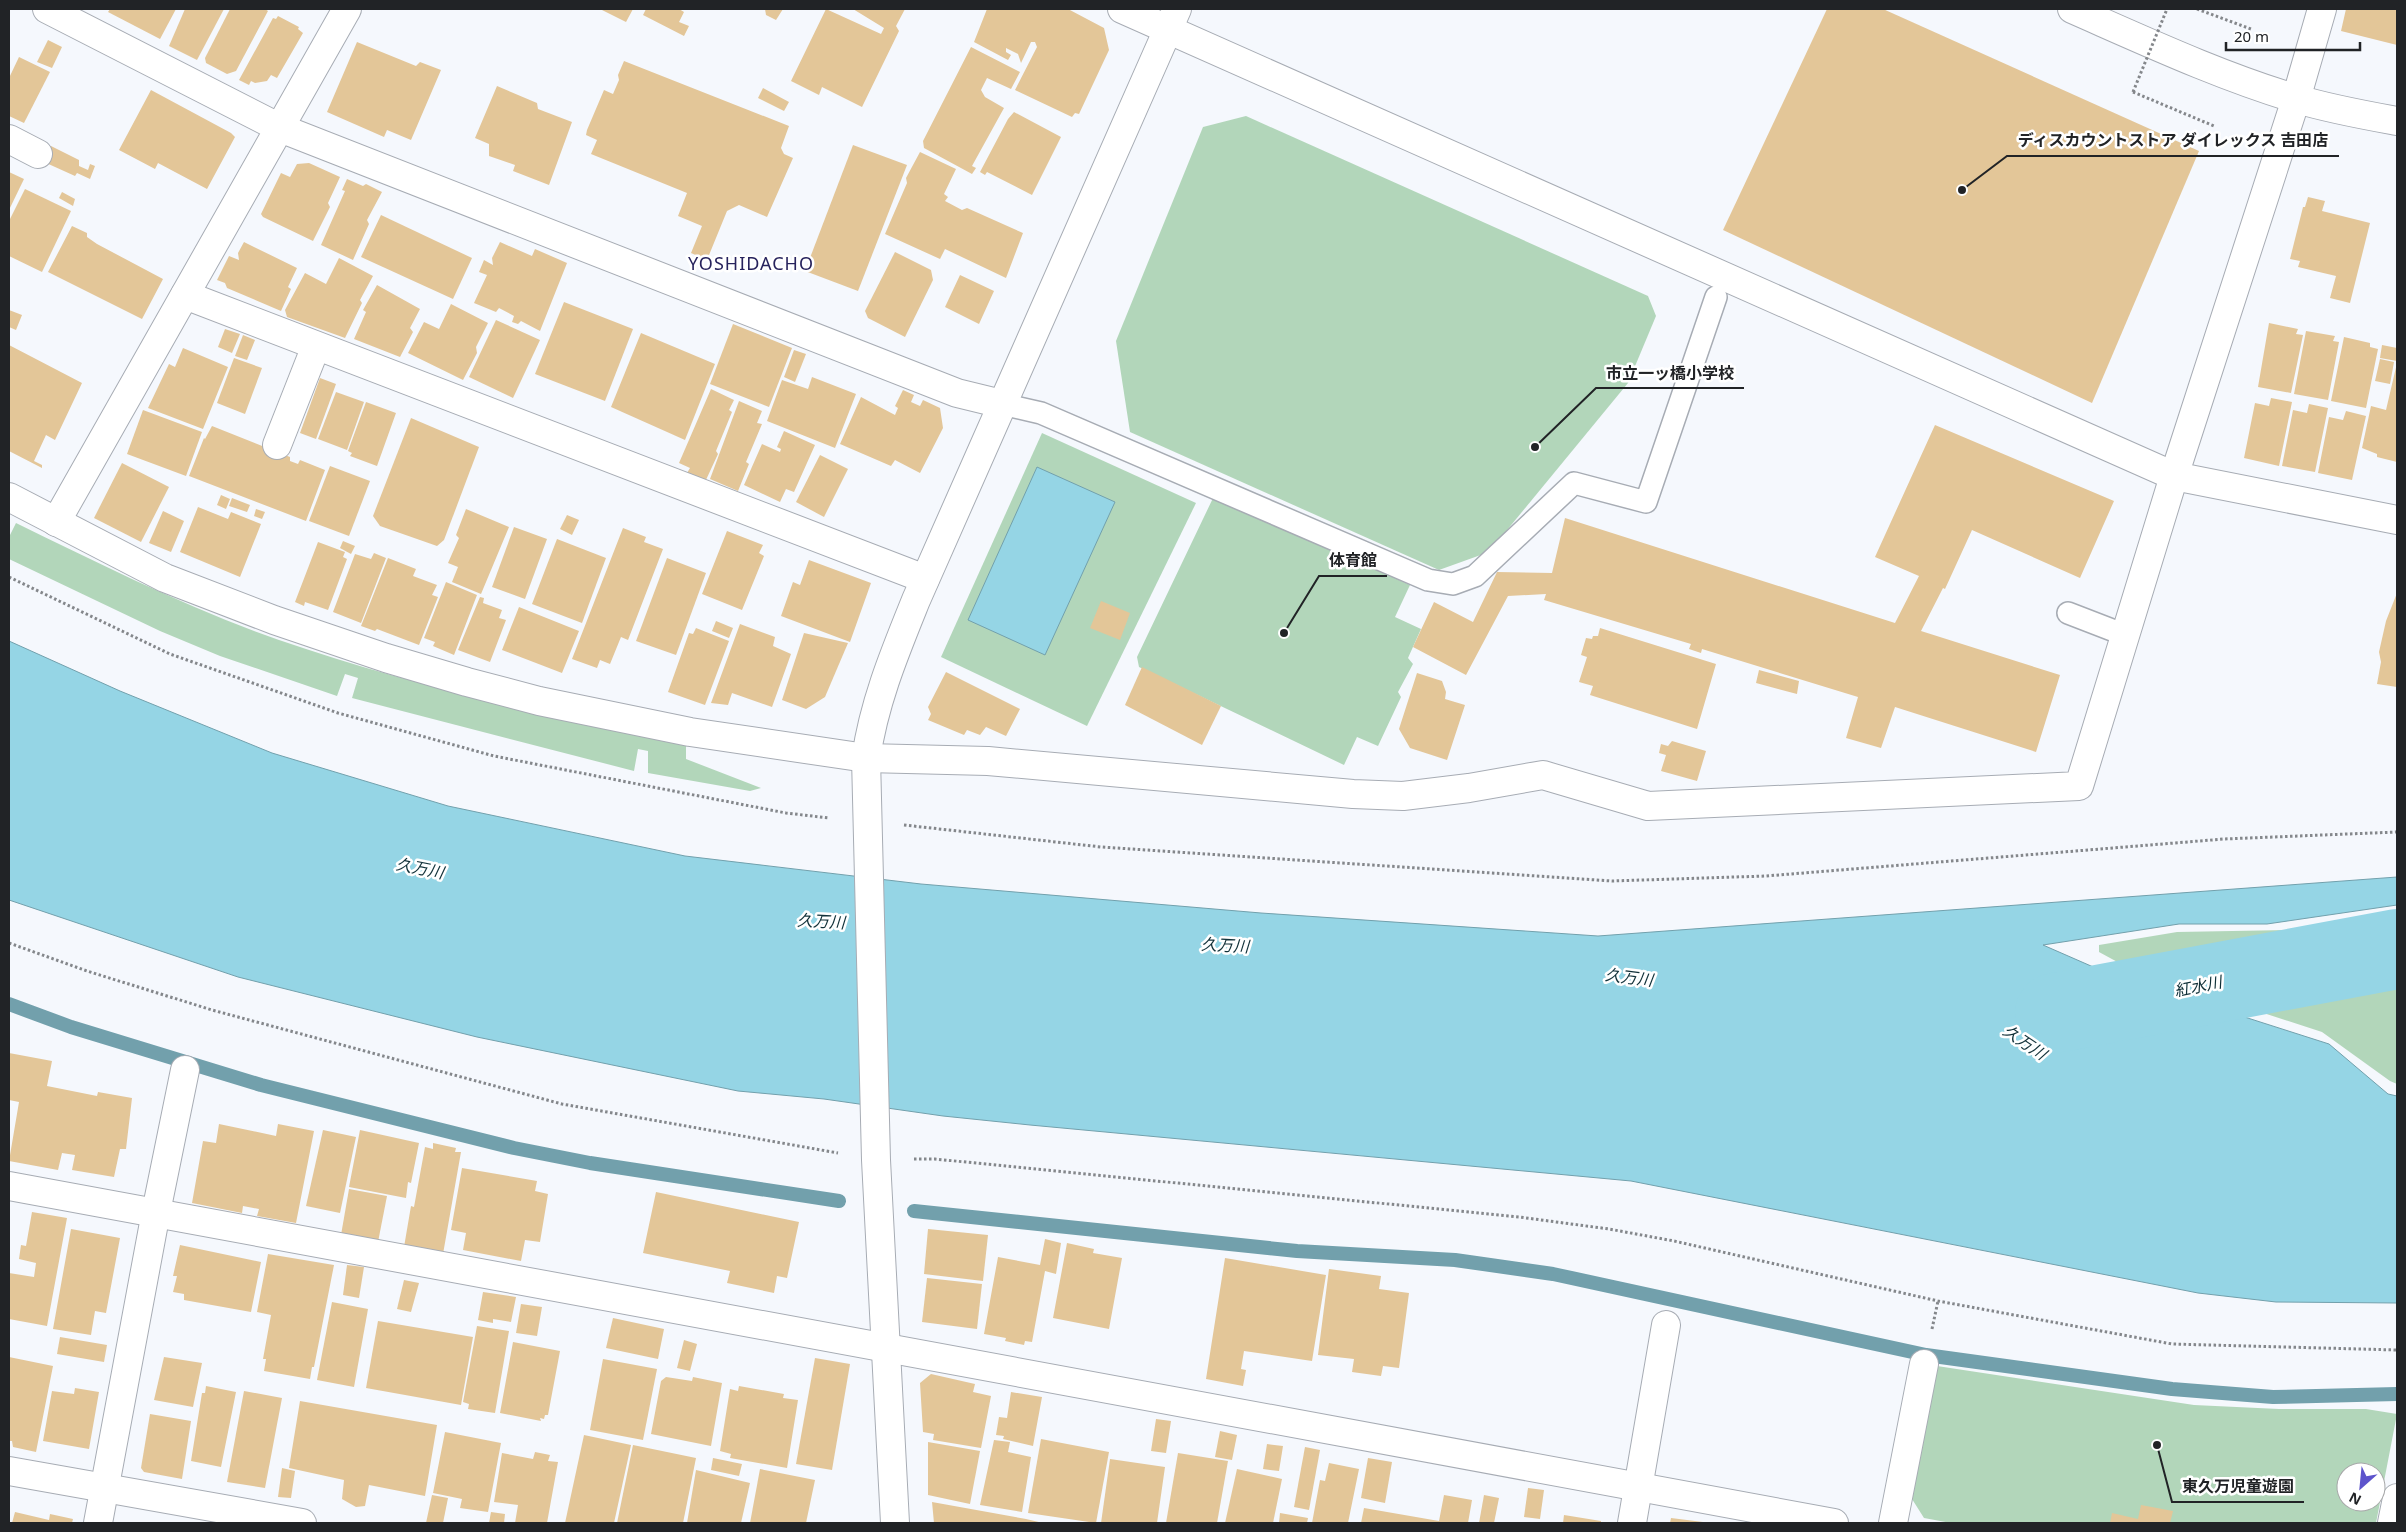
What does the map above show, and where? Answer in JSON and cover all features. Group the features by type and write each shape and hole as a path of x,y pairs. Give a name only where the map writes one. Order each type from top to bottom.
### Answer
{"street":[{"path":"47,9 280,128 957,393 1002,404"},
{"path":"56,522 347,9"},
{"path":"1122,9 1172,19 2174,476 2397,520"},
{"path":"2072,9 2177,55 2296,99 2343,111 2397,121"},
{"path":"9,497 165,578 274,620 467,682 539,701 690,732 866,758 988,761 1353,794 1403,796 1469,788 1543,775 1648,806 2079,786 2174,476 2296,99 2322,9"},
{"path":"894,1523 876,1147 866,758 871,724 880,692 925,579 1172,19"},
{"path":"9,139 38,154"},
{"path":"185,295 925,579"},
{"path":"277,445 316,346"},
{"path":"98,1523 156,1212 185,1070"},
{"path":"9,1186 1834,1523"},
{"path":"1632,1523 1666,1325"},
{"path":"1892,1523 1924,1364"},
{"path":"9,1471 302,1523"},
{"path":"2392,1523 2397,1498"}],"lane":[{"path":"1002,404 1041,413 1428,580 1453,584 1475,576 1574,483 1646,502 1716,297"},
{"path":"2068,613 2126,635"}],"path":[{"path":"2167,9 2133,92 2214,126"},
{"path":"2197,9 2251,29"},
{"path":"9,576 170,654 338,713 494,756 786,813 839,819"},
{"path":"896,824 951,832 1101,847 1612,881 1766,876 2224,840 2397,832"},
{"path":"9,943 86,971 212,1010 562,1104 876,1147 954,1161 1519,1218 1610,1229 1674,1241 1938,1301 2172,1344 2397,1350"},
{"path":"1931,1335 1938,1301"}],"green space":[{"path":"1246,116 1648,296 1656,316 1628,383 1489,552 1439,570 1130,432 1116,341 1203,127"},
{"path":"1042,433 1196,503 1087,726 941,657"},
{"path":"1214,496 1410,585 1395,617 1421,629 1408,658 1413,664 1398,692 1401,697 1378,746 1357,737 1344,765 1139,667 1137,657"},
{"path":"16,523 178,600 245,628 379,672 583,722 686,743 686,759 761,788 750,791 648,773 648,751 638,749 634,771 352,698 358,678 345,674 337,696 220,656 160,631 9,559 9,537"},
{"path":"2397,923 2397,1084 2390,1081 2322,1032 2134,971 2099,952 2099,945 2177,932 2351,929"},
{"path":"1937,1366 2194,1405 2279,1409 2366,1409 2397,1414 2386,1471 2386,1462 2336,1462 2336,1512 2378,1512 2376,1523 1951,1523 1924,1518 1912,1499"}],"water":[{"path":"1037,467 1115,502 1045,655 968,620"},
{"name":"久万川","path":"9,641 120,691 272,753 448,806 685,856 921,884 1261,913 1598,936 2397,877 2397,905 2267,924 2179,924 2043,945 2107,973 2329,1044 2388,1094 2397,1096 2397,1303 2276,1302 2198,1293 1631,1181 1030,1125 943,1116 824,1099 738,1091 477,1037 238,977 9,900"}],"building":[{"path":"110,9 176,9 160,39 108,12"},
{"path":"185,9 224,9 197,60 169,46"},
{"path":"230,9 265,9 268,11 236,71 227,74 206,63 205,58"},
{"path":"600,9 633,9 626,22"},
{"path":"646,9 679,9 684,12 679,22 689,26 684,36 643,15"},
{"path":"765,9 783,9 776,20 766,15"},
{"path":"826,9 881,34 884,28 853,9 905,9 896,26 899,31 862,107 822,87 819,95 791,81"},
{"path":"987,9 1068,9 1104,28 1109,50 1079,114 1075,113 1072,117 1015,90 1037,47 1035,42 1031,42 1021,63 1018,54 1006,48 1006,52 1011,55 1008,60 974,42"},
{"path":"1827,9 1883,9 2199,151 2092,403 1723,230"},
{"path":"2346,9 2397,9 2397,45 2341,31"},
{"path":"278,16 299,27 298,29 303,33 277,78 271,75 267,81 255,83 251,81 249,85 239,80 273,18 276,19"},
{"path":"48,40 62,47 52,68 37,62"},
{"path":"357,42 416,66 420,62 441,70 411,140 387,130 384,137 327,112"},
{"path":"971,47 1020,72 1011,89 987,78 981,90 985,97 1004,108 972,166 976,168 972,174 924,148 923,141"},
{"path":"19,57 50,72 24,123 9,116 9,78"},
{"path":"624,61 789,126 781,148 784,154 793,158 767,217 739,205 727,211 707,260 691,253 702,226 678,216 687,193 591,154 597,140 586,135 587,130 604,90 613,94"},
{"path":"497,86 537,103 538,109 572,122 549,185 513,171 515,165 489,156 489,144 475,138"},
{"path":"763,88 789,102 784,111 758,98"},
{"path":"151,90 231,133 235,137 207,189 158,163 155,169 119,150"},
{"path":"1014,112 1061,137 1032,195 987,172 985,175 980,172 1008,119"},
{"path":"853,145 907,165 858,291 805,271"},
{"path":"51,146 79,160 79,166 88,170 90,164 95,166 90,179 77,173 75,176 44,162"},
{"path":"920,152 956,169 944,194 948,197 945,201 962,210 967,208 1023,233 1006,278 945,249 940,259 885,234 907,183 906,178"},
{"path":"309,163 340,177 328,203 330,207 313,241 263,217 261,214 281,173 290,177 297,164"},
{"path":"9,172 24,179 9,210"},
{"path":"347,179 363,186 366,184 382,192 367,220 369,224 353,260 321,245 345,191 342,190"},
{"path":"25,189 71,211 42,272 9,256 9,221"},
{"path":"62,192 75,199 73,206 59,198"},
{"path":"2308,197 2325,201 2322,211 2370,223 2350,303 2330,298 2336,276 2298,267 2300,261 2290,259 2303,207 2305,207"},
{"path":"381,215 472,258 453,299 361,257"},
{"path":"72,226 87,233 87,237 97,244 163,279 142,319 48,272"},
{"path":"244,242 297,268 288,287 291,289 281,311 227,288 225,283 217,280 229,256 239,260 238,253"},
{"path":"500,242 532,256 535,249 567,263 540,331 521,321 518,324 512,322 514,316 499,308 496,312 474,303 487,275 479,272 484,260 493,265 492,258"},
{"path":"895,252 931,270 933,280 905,337 868,318 865,311"},
{"path":"339,258 373,276 360,300 362,303 345,338 287,317 285,310 305,273 326,284"},
{"path":"960,275 994,291 979,324 945,307"},
{"path":"377,285 420,309 410,328 413,332 400,357 354,339 366,312 363,310"},
{"path":"564,302 633,329 605,401 535,374"},
{"path":"451,304 488,323 476,347 477,353 463,380 408,353 424,322 439,329"},
{"path":"9,310 22,315 16,330 9,327"},
{"path":"496,320 540,340 513,398 469,377"},
{"path":"2269,323 2298,329 2296,334 2303,335 2291,393 2258,387"},
{"path":"733,324 792,348 769,407 710,384"},
{"path":"225,329 240,334 232,353 218,347"},
{"path":"2306,331 2335,336 2333,341 2339,342 2328,400 2294,394"},
{"path":"641,333 715,364 685,440 611,407"},
{"path":"243,335 255,340 247,360 235,356"},
{"path":"2344,337 2370,343 2370,347 2378,349 2366,408 2331,401"},
{"path":"9,345 82,383 55,440 46,435 34,461 42,465 42,468 9,451"},
{"path":"2382,345 2397,348 2397,361 2380,358"},
{"path":"183,348 228,367 203,429 148,408 169,364 175,367"},
{"path":"794,350 806,354 795,382 784,377"},
{"path":"234,358 262,368 245,414 217,403"},
{"path":"2380,359 2394,362 2390,384 2375,381"},
{"path":"2397,363 2397,462 2377,457 2377,454 2362,448 2371,406 2386,410"},
{"path":"812,377 856,394 835,448 767,421 782,380 808,389"},
{"path":"320,378 336,384 316,439 300,433"},
{"path":"711,389 734,400 729,410 732,412 716,451 718,454 705,482 687,473 690,468 679,463"},
{"path":"903,390 914,395 911,402 920,406 923,400 940,408 943,428 920,473 895,460 891,466 840,444 861,397 895,415 898,408 895,406"},
{"path":"336,392 364,402 347,450 318,439"},
{"path":"2271,398 2292,402 2279,466 2244,458 2255,403 2269,406"},
{"path":"739,401 762,411 757,423 762,424 746,462 749,464 738,491 710,479"},
{"path":"366,402 396,413 377,466 350,456 352,453 348,451"},
{"path":"2309,404 2328,408 2315,472 2282,466 2293,410 2307,413"},
{"path":"143,410 202,432 186,476 127,454"},
{"path":"2346,411 2366,416 2352,480 2318,473 2329,417 2343,420"},
{"path":"411,418 479,447 444,540 437,546 380,526 373,516"},
{"path":"1935,425 2114,501 2080,578 1972,530 1945,589 1943,588 1921,631 2060,675 2036,752 1895,707 1881,748 1846,738 1858,697 1702,649 1701,653 1689,649 1691,644 1544,600 1546,594 1508,596 1466,675 1413,647 1434,602 1473,622 1497,572 1552,573 1565,518 1895,623 1919,576 1875,557"},
{"path":"212,426 290,457 290,461 298,464 300,460 325,470 306,521 189,476 204,438"},
{"path":"784,431 815,445 794,492 786,489 780,502 744,485 762,444 780,452 781,449 777,447"},
{"path":"820,455 848,469 824,517 796,502"},
{"path":"122,463 169,487 141,542 94,518"},
{"path":"330,466 370,481 349,536 309,521"},
{"path":"221,495 230,499 226,509 217,505"},
{"path":"232,498 250,505 247,512 229,506"},
{"path":"198,507 228,519 231,512 261,524 240,577 180,552"},
{"path":"256,509 265,512 262,519 254,516"},
{"path":"466,509 509,527 481,594 452,582 458,567 448,563 459,538 456,535"},
{"path":"163,511 184,521 171,552 149,543"},
{"path":"567,515 579,520 572,535 560,529"},
{"path":"514,527 547,539 525,599 492,587"},
{"path":"623,528 646,537 644,542 663,549 628,640 621,637 610,664 600,660 597,668 572,659"},
{"path":"727,531 763,545 759,553 764,556 742,610 702,594"},
{"path":"557,539 606,558 582,623 532,604"},
{"path":"343,541 355,546 351,554 340,548"},
{"path":"318,542 345,552 343,557 347,559 328,610 305,602 304,606 295,602"},
{"path":"374,553 386,558 361,623 333,612 355,554 371,559"},
{"path":"388,558 416,569 413,576 437,585 432,595 438,597 419,645 377,629 375,631 361,626"},
{"path":"667,558 706,573 676,655 636,641"},
{"path":"809,560 871,583 850,642 781,616 793,582 800,585"},
{"path":"446,582 477,595 454,655 433,646 435,642 424,638"},
{"path":"2397,593 2397,687 2377,684 2381,662 2379,652 2386,621"},
{"path":"480,597 484,598 483,603 502,610 499,618 506,620 490,662 458,650"},
{"path":"1101,601 1130,613 1120,640 1090,628"},
{"path":"519,607 579,631 562,673 502,650"},
{"path":"716,621 733,628 729,638 712,631"},
{"path":"740,624 775,637 773,646 791,654 772,707 732,693 728,705 711,703"},
{"path":"696,628 729,641 705,705 668,692 689,633 693,634"},
{"path":"1600,628 1716,664 1697,729 1590,695 1593,686 1579,682 1587,657 1581,655 1586,638 1592,639 1593,636 1598,636"},
{"path":"804,633 848,643 825,697 806,709 782,700"},
{"path":"1142,667 1221,706 1202,745 1125,705"},
{"path":"1759,670 1799,681 1797,694 1756,683"},
{"path":"946,672 1020,709 1006,736 986,727 980,735 967,730 964,735 928,720 931,714 928,707"},
{"path":"1417,673 1442,681 1446,692 1445,699 1465,705 1447,760 1410,748 1399,729"},
{"path":"1672,741 1706,751 1697,781 1661,771 1666,755 1659,753 1661,744 1668,746"},
{"path":"9,1053 52,1061 47,1086 97,1096 98,1092 132,1098 126,1149 120,1149 114,1177 72,1170 75,1155 62,1153 58,1170 9,1161 19,1102 9,1100"},
{"path":"219,1124 276,1136 278,1124 314,1131 296,1223 257,1216 259,1209 243,1206 242,1213 192,1203 203,1141 216,1143"},
{"path":"323,1130 356,1137 340,1213 306,1206"},
{"path":"360,1130 419,1143 411,1183 408,1182 406,1198 349,1187"},
{"path":"433,1143 456,1148 455,1152 461,1152 443,1254 404,1247 411,1206 414,1207 425,1147 433,1149"},
{"path":"462,1168 537,1181 535,1191 548,1194 540,1242 525,1240 521,1261 463,1250 466,1233 451,1230"},
{"path":"349,1189 387,1196 378,1242 341,1235"},
{"path":"656,1192 799,1222 787,1278 777,1276 774,1293 727,1283 730,1271 643,1253"},
{"path":"32,1212 67,1218 47,1326 9,1319 9,1273 34,1277 36,1263 19,1259 21,1245 26,1246"},
{"path":"71,1229 120,1238 106,1313 95,1311 91,1335 53,1329"},
{"path":"928,1229 988,1235 983,1281 924,1274"},
{"path":"1045,1239 1061,1243 1056,1274 1045,1271 1032,1342 1025,1341 1024,1345 1005,1341 1006,1338 984,1334 998,1257 1040,1265"},
{"path":"1067,1243 1094,1249 1093,1253 1122,1258 1109,1329 1053,1318"},
{"path":"180,1245 261,1262 251,1312 184,1300 184,1294 173,1292 177,1276 173,1276"},
{"path":"268,1254 334,1265 310,1379 264,1371 266,1359 263,1359 271,1315 257,1312"},
{"path":"1225,1258 1326,1275 1312,1361 1244,1351 1241,1369 1246,1370 1243,1386 1206,1379"},
{"path":"347,1265 364,1267 359,1298 343,1295"},
{"path":"1329,1269 1381,1276 1379,1289 1409,1293 1399,1368 1383,1366 1381,1376 1352,1372 1354,1359 1318,1355"},
{"path":"927,1278 982,1284 977,1329 922,1322"},
{"path":"404,1280 419,1283 411,1312 397,1309"},
{"path":"483,1292 516,1297 511,1322 493,1319 493,1323 478,1320"},
{"path":"332,1302 368,1309 354,1387 317,1380"},
{"path":"521,1304 542,1307 537,1336 516,1333"},
{"path":"613,1318 664,1329 658,1359 606,1348"},
{"path":"378,1321 473,1337 461,1405 366,1388"},
{"path":"477,1326 509,1331 495,1413 468,1409 469,1404 463,1402"},
{"path":"60,1337 107,1345 104,1362 57,1354"},
{"path":"684,1340 697,1344 690,1371 677,1368"},
{"path":"513,1342 560,1351 548,1415 545,1415 544,1419 540,1418 541,1421 500,1413"},
{"path":"9,1357 53,1366 36,1452 13,1447 12,1441 9,1441"},
{"path":"164,1357 202,1363 193,1407 154,1400"},
{"path":"815,1358 850,1364 832,1470 796,1464"},
{"path":"603,1359 657,1369 643,1440 590,1430"},
{"path":"931,1374 975,1384 973,1392 991,1396 981,1448 933,1440 934,1434 923,1432 920,1383"},
{"path":"666,1377 692,1381 693,1377 722,1383 711,1446 651,1434 661,1381"},
{"path":"206,1386 236,1392 221,1467 191,1461 202,1393 205,1393"},
{"path":"739,1386 784,1394 783,1398 798,1400 787,1468 730,1458 731,1454 720,1451 730,1389 738,1391"},
{"path":"75,1388 99,1392 89,1449 43,1441 52,1391 74,1394"},
{"path":"244,1391 282,1398 265,1488 227,1482"},
{"path":"1011,1392 1042,1397 1033,1446 1003,1439 1004,1436 996,1435 999,1417 1007,1418"},
{"path":"300,1401 437,1425 425,1496 369,1485 365,1506 356,1507 342,1499 344,1480 289,1468"},
{"path":"150,1414 191,1421 182,1479 144,1472 141,1468"},
{"path":"1156,1419 1171,1421 1166,1453 1151,1451"},
{"path":"1220,1431 1237,1435 1232,1460 1215,1457"},
{"path":"445,1432 501,1443 488,1512 460,1508 462,1499 433,1493"},
{"path":"584,1435 631,1445 614,1523 565,1523"},
{"path":"1041,1439 1109,1452 1096,1523 1028,1513"},
{"path":"994,1440 1010,1442 1008,1452 1031,1457 1022,1512 980,1505"},
{"path":"928,1442 980,1451 970,1504 928,1495"},
{"path":"1267,1444 1283,1446 1279,1471 1263,1469"},
{"path":"633,1445 696,1458 683,1523 617,1523"},
{"path":"1305,1447 1320,1450 1309,1510 1294,1507"},
{"path":"535,1452 550,1455 548,1461 558,1462 547,1523 515,1523 518,1505 494,1502 502,1453 533,1459"},
{"path":"1178,1453 1228,1461 1217,1523 1166,1523"},
{"path":"713,1458 742,1464 739,1476 711,1470"},
{"path":"1368,1458 1392,1462 1385,1503 1361,1498"},
{"path":"1110,1459 1165,1467 1157,1523 1101,1523"},
{"path":"1329,1463 1359,1469 1348,1523 1312,1523 1320,1480 1325,1481"},
{"path":"282,1468 295,1471 291,1498 278,1497"},
{"path":"760,1469 815,1480 806,1523 750,1523"},
{"path":"1237,1469 1282,1479 1273,1523 1225,1523"},
{"path":"696,1470 750,1483 741,1523 687,1523"},
{"path":"1528,1488 1544,1490 1540,1519 1524,1517"},
{"path":"432,1495 448,1498 443,1523 426,1523"},
{"path":"1444,1495 1472,1500 1468,1523 1361,1523 1364,1508 1439,1521"},
{"path":"1484,1495 1499,1498 1494,1523 1479,1523"},
{"path":"932,1502 1026,1519 1043,1523 934,1523"},
{"path":"2141,1505 2173,1511 2170,1523 2110,1523 2112,1513 2138,1519"},
{"path":"15,1512 49,1520 50,1514 73,1519 72,1523 12,1523"},
{"path":"491,1512 505,1514 504,1523 489,1523"},
{"path":"1280,1513 1308,1518 1307,1523 1279,1523"},
{"path":"1564,1515 1601,1521 1601,1523 1563,1523"},
{"path":"1671,1518 1703,1522 1703,1523 1670,1523"}],"waterway":[{"name":"紅水川","path":"2055,1013 2397,949"},
{"path":"9,1004 71,1027 261,1085 514,1148 590,1163 839,1201"},
{"path":"914,1211 1297,1251 1455,1260 1553,1274 1926,1355 2172,1389 2273,1397 2397,1394"}],"place":[{"name":"ディスカウントストア ダイレックス 吉田店","path":"1962,190"},
{"name":"市立一ッ橋小学校","path":"1535,447"},
{"name":"体育館","path":"1284,633"},
{"name":"東久万児童遊園","path":"2157,1445"}],"district":[{"name":"YOSHIDACHO","path":"751,263"}]}
